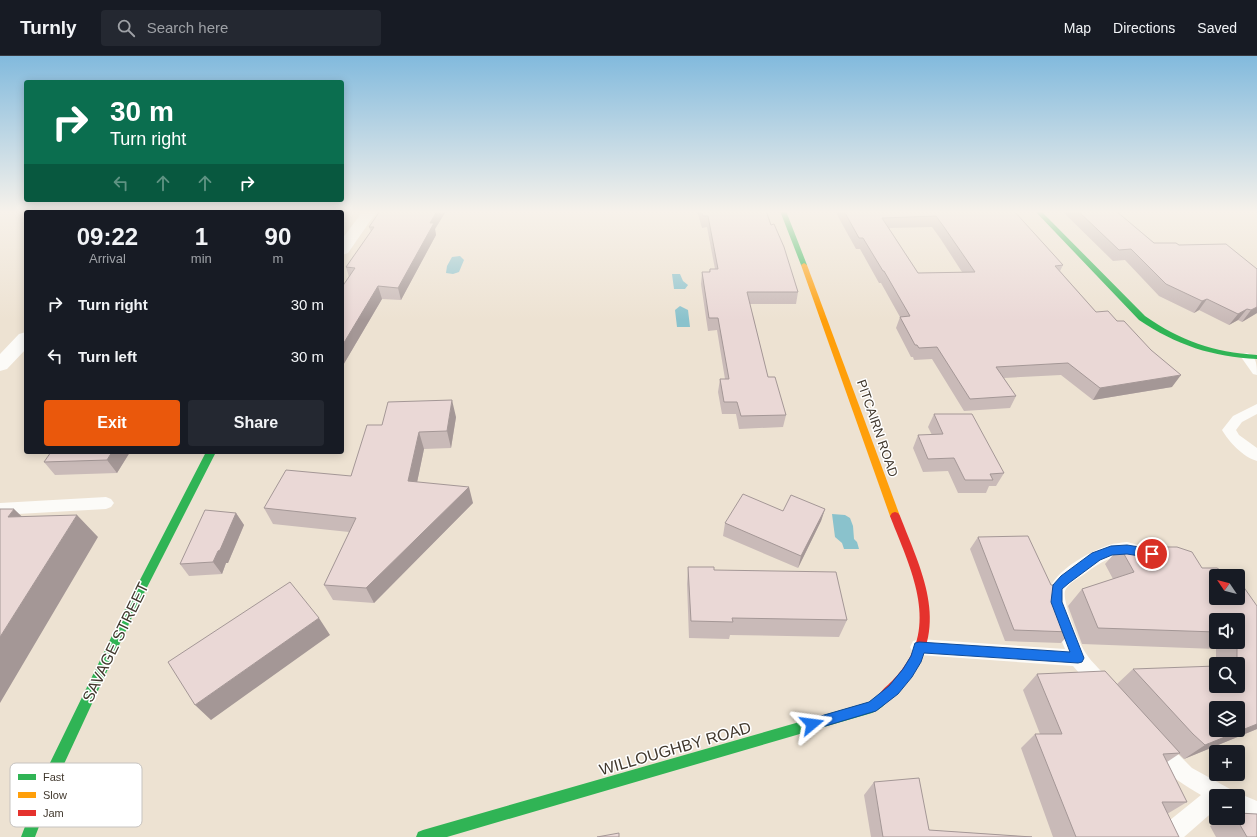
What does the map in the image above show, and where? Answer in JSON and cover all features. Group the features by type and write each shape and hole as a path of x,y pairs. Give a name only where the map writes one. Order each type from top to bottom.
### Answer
{"street":[{"name":"PITCAIRN ROAD","path":"797,247 861,416 918,583 926,615 918,653"},
{"path":"1073,247 1142,318 1159,332 1177,341 1198,348 1230,356 1252,357"},
{"path":"0,365 24,340"},
{"name":"SAVAGE STREET","path":"56,763 130,610 210,454"},
{"name":"WILLOUGHBY ROAD","path":"423,837 872,707 894,690 908,673 918,653"},
{"name":"SAVAGE STREET","path":"28,837 32,827"}],"lane":[{"path":"1252,357 1257,371"},
{"path":"1257,410 1242,415 1234,421 1229,430 1234,438 1257,456"},
{"path":"0,509 106,504"},
{"path":"1113,698 1078,658 1056,602 1057,588 1096,556 1111,551 1127,550 1149,553"},
{"path":"918,653 1078,658"},
{"path":"1144,733 1164,756 1185,775 1210,789"},
{"path":"1167,837 1209,804"},
{"path":"1245,806 1257,812"}],"water":[{"path":"460,256 464,260 459,272 453,274 446,273 447,266 452,257"},
{"path":"672,274 680,274 683,281 688,285 685,289 674,289"},
{"path":"680,306 688,310 690,327 677,327 675,310"},
{"path":"832,514 845,515 850,518 853,526 854,539 857,542 859,549 844,549 842,543 835,537"}],"building":[{"path":"360,247 420,247 398,288 378,286 344,343 344,284 355,268 346,267"},
{"path":"714,247 784,247 798,292 747,292 768,377 775,377 786,415 741,416 737,402 724,402 720,379 729,379 718,318 709,318 702,272 710,272 710,269 718,269"},
{"path":"869,247 901,247 918,273 975,272 958,247 1047,247 1063,265 1055,266 1096,312 1108,311 1117,321 1124,321 1151,350 1181,375 1100,388 1068,363 996,367 1016,396 970,399 937,347 919,348 915,345 900,317 910,316"},
{"path":"1116,247 1230,247 1257,269 1257,307 1251,310 1247,309 1238,314 1207,299 1202,301 1166,284 1131,249 1119,250"},
{"path":"452,400 447,431 419,432 408,481 469,487 366,588 324,585 356,518 264,508 286,470 351,476 367,425 382,425 388,402"},
{"path":"934,414 972,414 1004,473 990,474 993,480 965,480 954,458 928,459 918,435 943,434"},
{"path":"50,454 111,454 107,460 44,462"},
{"path":"743,494 783,511 791,495 825,509 801,556 725,523"},
{"path":"0,509 14,509 8,517 77,515 0,637"},
{"path":"205,510 236,513 220,550 218,551 213,562 180,564"},
{"path":"1028,536 1051,585 1054,585 1071,632 1014,630 978,537"},
{"path":"1120,547 1177,547 1192,552 1202,568 1219,569 1209,569 1209,605 1245,605 1245,589 1257,606 1257,724 1245,729 1245,701 1209,701 1209,737 1225,737 1205,745 1133,669 1209,666 1209,693 1245,693 1245,657 1237,657 1237,649 1245,649 1245,613 1209,613 1209,632 1098,628 1082,589 1134,572"},
{"path":"688,567 714,567 714,570 836,572 847,620 732,618 733,622 691,621"},
{"path":"290,582 319,618 195,705 168,662"},
{"path":"1105,671 1180,753 1163,754 1187,802 1162,802 1179,837 1076,837 1035,734 1062,734 1037,674"},
{"path":"919,778 929,830 1032,837 883,837 874,782"},
{"path":"1245,813 1257,814 1257,837 1247,837 1240,825 1245,825"},
{"path":"619,833 619,837 597,837"}],"traffic: fast":[{"path":"797,247 804,265"},
{"path":"1073,247 1142,318 1155,327 1182,342 1196,347 1226,354 1257,357"},
{"path":"57,763 130,610 210,454"},
{"path":"423,837 872,707 884,697"},
{"path":"28,837 32,827"}],"traffic: slow":[{"path":"804,265 895,516"}],"traffic: jam":[{"path":"884,697 901,680 915,660 920,649 925,625 925,612 920,589 913,564 895,516"}],"route":[{"path":"812,724 872,707 894,690 908,673 917,658 919,647 1078,658 1056,602 1057,588 1096,556 1111,551 1127,550 1152,554"}]}
